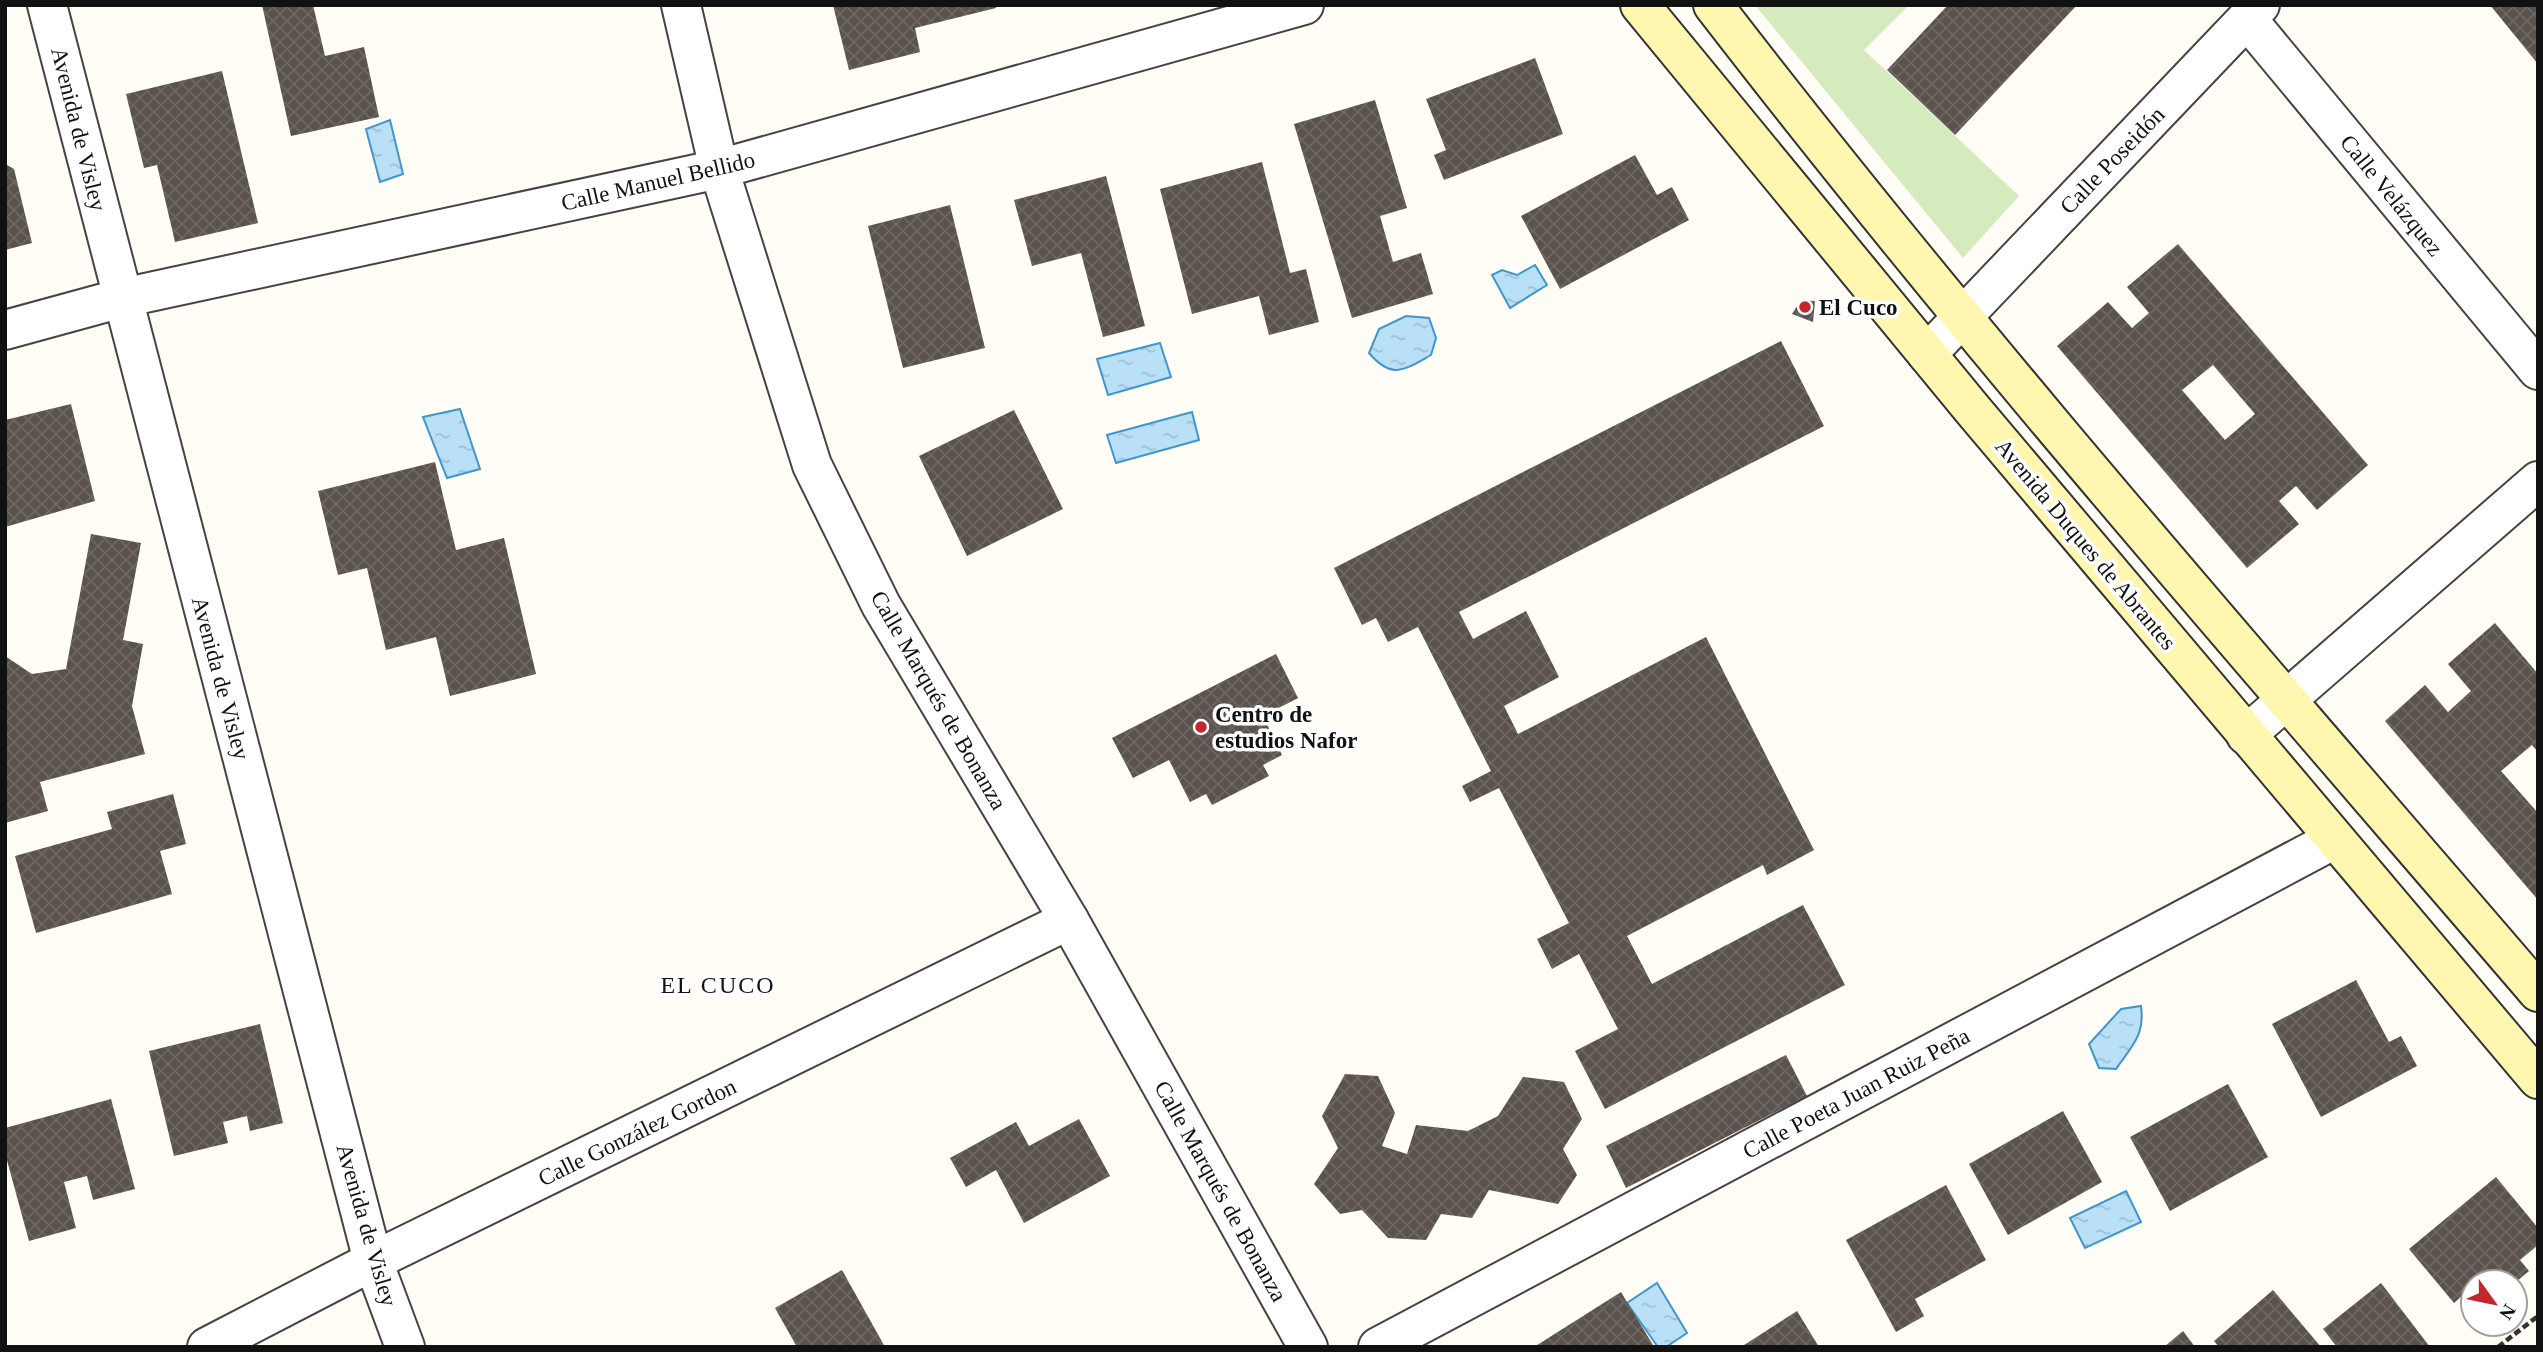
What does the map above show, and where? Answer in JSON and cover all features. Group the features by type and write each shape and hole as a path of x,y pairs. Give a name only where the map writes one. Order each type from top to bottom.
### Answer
{"main road":[{"name":"Avenida Duques de Abrantes","path":"1640,5 2333,840 2538,1079"},
{"path":"1713,5 1800,117 2008,372 2538,992"}],"street":[{"name":"Avenida de Visley","path":"47,5 373,1261 405,1347"},
{"name":"Calle Marqués de Bonanza","path":"681,5 719,169 812,465 881,605 1069,920 1308,1347"},
{"name":"Calle Manuel Bellido","path":"5,330 122,298 719,169 1304,5"},
{"name":"Calle Poseidón","path":"1927,354 2253,12"},
{"name":"Calle Velázquez","path":"2253,12 2538,370"},
{"path":"2246,735 2538,481"},
{"name":"Calle Poeta Juan Ruiz Peña","path":"1378,1347 2333,840"},
{"name":"Calle González Gordon","path":"207,1347 373,1261 1069,920"}],"path":[{"path":"2498,1347 2538,1316"}],"green space":[{"path":"1755,5 1909,5 1864,50 2019,196 1963,258"}],"water":[{"path":"390,120 403,174 380,182 366,129"},
{"path":"1535,265 1547,285 1510,308 1492,275 1502,270 1517,275"},
{"path":"1406,316 1429,318 1436,338 1431,355 1399,370 1385,367 1369,353 1379,329"},
{"path":"1160,343 1171,377 1108,395 1097,359"},
{"path":"460,409 480,469 447,478 423,417"},
{"path":"1192,412 1199,440 1116,463 1107,435"},
{"path":"2141,1006 2141,1025 2132,1047 2116,1069 2099,1068 2089,1044 2121,1009"},
{"path":"2126,1191 2141,1222 2085,1248 2070,1218"},
{"path":"1657,1283 1687,1333 1666,1347 1658,1347 1627,1303"}],"building":[{"path":"262,5 313,5 325,56 364,47 379,117 291,136"},
{"path":"833,5 996,5 996,8 915,28 920,52 849,70"},
{"path":"1948,5 2077,5 1955,135 1887,70"},
{"path":"2490,5 2538,5 2538,64"},
{"path":"1535,58 1563,134 1444,180 1434,155 1446,150 1426,99"},
{"path":"222,71 258,223 175,242 157,165 144,168 126,94"},
{"path":"1375,100 1407,208 1380,216 1393,262 1421,253 1433,294 1352,318 1294,124"},
{"path":"1635,155 1657,195 1672,187 1689,220 1560,289 1521,216"},
{"path":"1262,162 1290,273 1306,269 1319,322 1269,335 1259,296 1192,314 1160,189"},
{"path":"5,164 14,169 32,243 5,250"},
{"path":"1106,176 1145,326 1103,337 1081,253 1032,266 1014,200"},
{"path":"950,205 985,348 903,368 868,226"},
{"path":"2178,244 2368,465 2317,510 2296,486 2279,501 2299,524 2247,568 2057,346 2108,302 2132,328 2149,313 2127,287","holes":["2213,365 2255,414 2225,440 2182,390"]},
{"name":"El Cuco","path":"1801,300 1815,301 1813,322 1792,314"},
{"path":"1781,341 1824,426 1459,612 1473,639 1526,611 1559,677 1504,706 1518,734 1706,637 1814,850 1767,875 1763,865 1627,936 1652,984 1803,905 1845,985 1605,1109 1575,1051 1618,1029 1579,954 1552,969 1537,939 1569,923 1499,788 1470,802 1462,786 1491,771 1418,627 1388,642 1376,618 1362,625 1334,568"},
{"path":"71,404 95,501 5,527 5,420"},
{"path":"1014,410 1063,509 967,556 919,456"},
{"path":"435,462 456,550 504,538 536,674 450,696 436,637 386,650 367,568 338,575 318,491"},
{"path":"91,534 141,543 123,640 143,644 132,706 145,754 40,782 48,811 5,823 5,656 32,674 66,669"},
{"path":"2495,623 2538,674 2538,752 2532,745 2501,771 2538,813 2538,900 2385,721 2425,685 2448,712 2471,691 2448,664"},
{"name":"Centro de estudios Nafor","path":"1276,654 1298,698 1263,716 1282,755 1263,765 1269,776 1212,805 1206,794 1190,802 1169,760 1133,778 1112,738"},
{"path":"173,794 186,844 160,851 172,894 36,933 15,856 112,829 107,812"},
{"path":"2356,980 2389,1042 2401,1036 2417,1066 2321,1117 2272,1024"},
{"path":"260,1024 283,1123 250,1131 247,1116 223,1122 228,1143 174,1156 149,1051"},
{"path":"1786,1055 1807,1096 1626,1188 1606,1146"},
{"path":"1345,1074 1378,1076 1395,1113 1382,1146 1407,1154 1416,1125 1468,1131 1498,1116 1523,1077 1564,1082 1582,1119 1563,1149 1577,1175 1558,1204 1489,1190 1472,1218 1441,1214 1426,1240 1388,1238 1362,1210 1340,1214 1314,1184 1338,1148 1322,1116"},
{"path":"2228,1084 2268,1157 2170,1211 2130,1137"},
{"path":"111,1099 135,1189 93,1200 87,1176 64,1182 76,1228 29,1241 5,1153 5,1128"},
{"path":"2063,1111 2102,1182 2008,1235 1969,1164"},
{"path":"1079,1119 1110,1176 1024,1223 996,1170 966,1187 950,1158 1016,1122 1029,1146"},
{"path":"2496,1177 2538,1228 2538,1245 2520,1260 2527,1268 2459,1268 2459,1299 2454,1303 2409,1249"},
{"path":"1946,1185 1986,1260 1915,1299 1924,1316 1896,1332 1846,1240"},
{"path":"842,1270 885,1347 797,1347 775,1308"},
{"path":"2381,1283 2430,1347 2337,1347 2323,1329"},
{"path":"2273,1290 2321,1347 2219,1347 2214,1341"},
{"path":"1621,1292 1653,1345 1651,1347 1534,1347"},
{"path":"1797,1311 1819,1347 1741,1347"},
{"path":"2183,1331 2195,1347 2164,1347"}],"place":[{"name":"El Cuco","path":"1805,307"},
{"name":"Centro de estudios Nafor","path":"1201,727"}],"district":[{"name":"EL CUCO","path":"718,985"}]}
